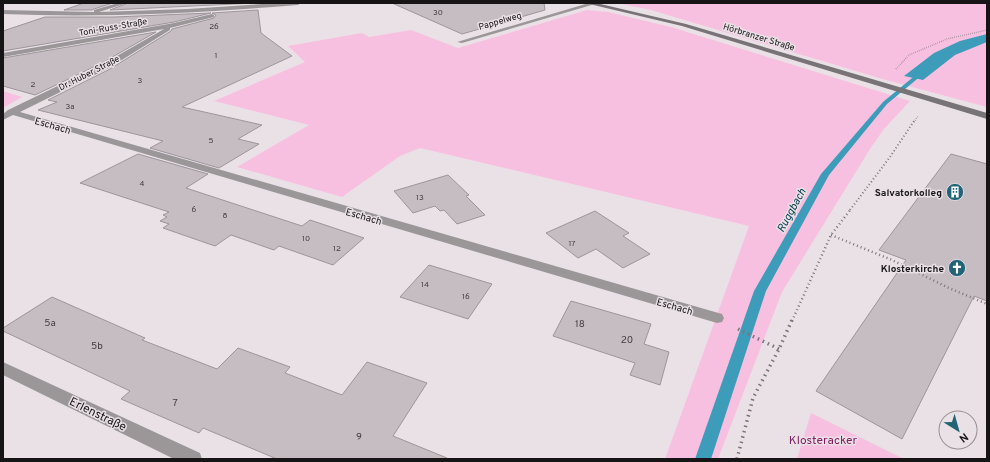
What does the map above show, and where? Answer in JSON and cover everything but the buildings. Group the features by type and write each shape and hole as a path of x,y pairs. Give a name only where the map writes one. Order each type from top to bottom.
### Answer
{"street":[{"path":"79,15 124,3"},
{"path":"3,12 79,15 224,10 298,3"},
{"name":"Pappelweg","path":"460,42 590,3"},
{"name":"Hörbranzer Straße","path":"590,3 663,20 987,116"},
{"name":"Toni-Russ-Straße","path":"3,54 174,25 213,16 224,10"},
{"name":"Dr. Huber Straße","path":"7,115 106,66 174,25"},
{"name":"Eschach","path":"7,115 717,318"},
{"name":"Erlenstraße","path":"3,368 192,459"}],"path":[{"path":"889,87 892,72 909,55 947,39 987,30"},
{"path":"736,459 753,398 779,349 831,235 890,157 926,98"},
{"path":"831,235 892,260 949,288 987,304"},
{"path":"717,318 779,349"}],"green space":[{"path":"617,3 987,3 987,107 886,80 651,10"},
{"path":"587,10 608,12 671,27 910,101 884,129 870,149 782,292 718,459 665,459 749,226 420,148 400,156 342,197 237,167 309,125 214,101 305,62 288,46 362,33 369,37 411,30 458,48"},
{"path":"3,91 22,97 3,108"},
{"name":"Klosteracker","path":"811,413 904,459 797,459"}],"water":[{"path":"987,34 987,42 955,55 923,80 904,76 934,53 960,41"}],"waterway":[{"name":"Ruggbach","path":"703,459 760,291 825,174 885,103 925,70"}],"place":[{"name":"Salvatorkolleg","path":"955,192"},
{"name":"Klosterkirche","path":"957,268"}]}
